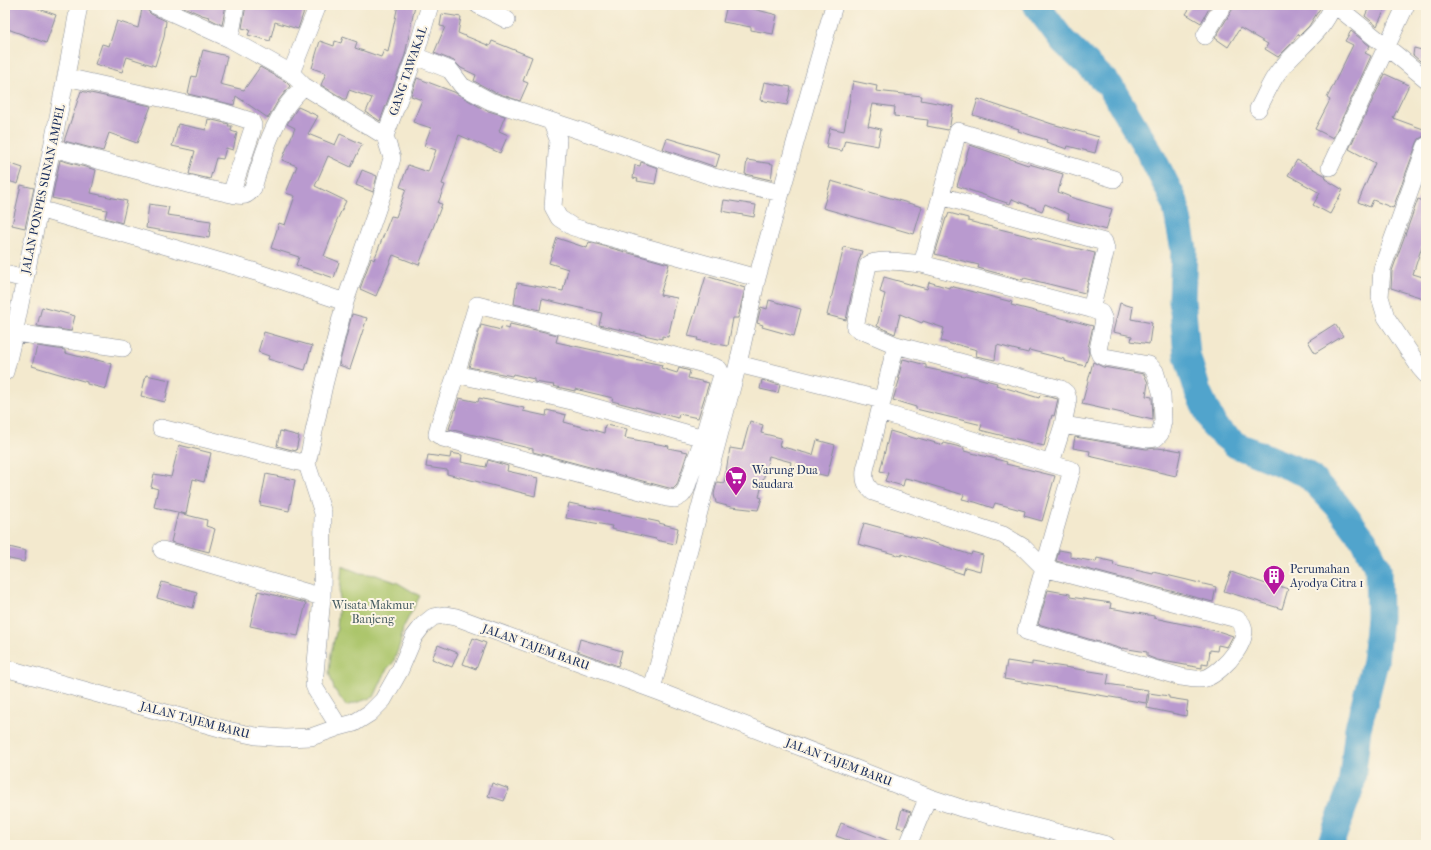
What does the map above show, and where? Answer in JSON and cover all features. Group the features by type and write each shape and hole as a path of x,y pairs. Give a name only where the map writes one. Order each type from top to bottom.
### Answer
{"street":[{"name":"JALAN PONPES SUNAN AMPEL","path":"5,372 15,333 39,209 53,148 79,5"},
{"path":"155,5 230,39 291,73 304,86 385,136 392,158 382,195 345,302 324,385 308,464 322,513 322,597 314,685 339,727"},
{"path":"230,39 236,5"},
{"path":"291,73 318,5"},
{"name":"GANG TAWAKAL","path":"385,136 415,56 430,5"},
{"path":"478,5 507,20"},
{"path":"652,689 710,440 722,375 719,369 594,334 477,305 439,425 438,434 443,438 667,498 675,499 682,495 710,440 738,364 757,278 834,5"},
{"path":"1205,36 1223,5"},
{"path":"1258,109 1278,73 1288,60 1313,37 1327,19 1334,5 1426,79"},
{"path":"1330,167 1406,5"},
{"path":"415,56 450,70 462,86 490,101 714,177 781,193"},
{"path":"66,77 223,112 251,121 253,125 252,131 232,194"},
{"path":"53,148 191,186 242,196 249,194 253,188 267,145 284,109 304,86"},
{"path":"551,121 558,139 553,207 558,218 578,229 757,278"},
{"path":"922,264 958,131 1114,179"},
{"path":"1426,146 1382,269 1380,297 1386,317 1426,375"},
{"path":"941,196 1104,242 1106,249 1090,309"},
{"path":"39,209 256,272 345,302"},
{"path":"1051,463 1063,425 1068,399 1066,393 1061,389 896,345 858,329 856,327 868,265 873,262 880,261 922,264 1101,313 1104,320 1098,350 1100,355 1148,366 1155,371 1162,396 1163,421 1160,434 1156,438 1148,439 1063,425"},
{"path":"5,274 25,279"},
{"path":"15,333 123,348"},
{"path":"738,364 881,406 1072,470 1044,568 1026,631 1181,677 1195,679 1207,678 1236,654 1243,639 1245,628 1237,619 1044,568 1023,547 1003,535 872,492 866,483 865,475 881,406 896,345"},
{"path":"456,374 576,402 710,440"},
{"path":"161,428 308,464"},
{"path":"162,550 322,597"},
{"name":"JALAN TAJEM BARU","path":"5,668 227,730 256,736 285,738 311,737 354,723 370,713 384,700 400,670 414,636 423,625 433,618 444,615 456,617 652,689 928,797 962,808 1107,845"},
{"path":"908,845 928,797"}],"green space":[{"name":"Wisata Makmur Banjeng","path":"342,566 360,573 376,575 398,583 420,596 403,628 400,644 393,663 387,669 374,697 346,706 334,689 329,672 331,653 337,628"}],"building":[{"path":"10,5 28,5 56,15 46,43 5,28 5,20"},
{"path":"179,5 226,5 222,25 208,18 209,17"},
{"path":"246,5 306,5 298,29 275,22 270,41 248,35 250,30 242,28"},
{"path":"398,5 415,5 405,55 380,121 366,112 372,98 349,90 346,99 344,99 321,85 326,73 312,68 320,41 334,46 335,41 341,43 343,37 357,42 355,48 381,57 384,50 388,52"},
{"path":"727,5 738,5 777,15 773,34 751,30 751,27 723,22"},
{"path":"1192,5 1211,5 1201,23 1186,14"},
{"path":"1233,5 1322,5 1309,26 1299,36 1298,34 1292,43 1278,57 1265,49 1268,44 1240,28 1228,47 1215,38 1232,10"},
{"path":"1370,5 1387,5 1377,26 1365,16"},
{"path":"142,9 147,10 151,14 166,21 164,37 155,66 127,57 122,72 95,64 102,44 109,46 117,21 138,28"},
{"path":"442,14 461,17 458,33 490,46 492,41 532,57 523,81 528,83 520,101 494,92 474,81 476,75 461,68 454,61 434,53 445,27 440,26"},
{"path":"1351,31 1370,46 1365,53 1371,56 1333,138 1315,129 1330,100 1327,98 1353,45 1345,41"},
{"path":"1414,48 1426,51 1426,66 1413,55"},
{"path":"203,50 227,56 220,84 244,90 260,67 285,81 290,86 278,101 268,118 236,96 234,105 188,94 192,76 196,77"},
{"path":"1385,74 1409,85 1393,118 1426,130 1424,136 1419,139 1417,143 1393,208 1373,200 1370,207 1358,202 1375,163 1349,149"},
{"path":"417,78 454,92 485,110 505,116 499,131 508,135 500,153 459,135 442,184 445,185 438,203 442,204 419,265 393,255 376,296 360,289 371,258 374,260 391,216 396,217 406,189 400,187 408,165 428,172 436,150 424,146 431,128 413,122 422,100 411,96"},
{"path":"853,81 877,86 876,91 922,96 921,100 953,106 948,130 927,126 928,120 894,116 895,107 873,104 868,126 881,129 878,146 845,140 842,151 826,148 830,128 844,131"},
{"path":"764,82 791,87 787,105 760,100"},
{"path":"81,91 151,106 137,143 109,133 103,151 64,141"},
{"path":"978,99 1052,124 1099,137 1095,153 1068,146 1067,149 1046,142 1047,140 1018,131 1019,129 973,115"},
{"path":"298,107 318,116 308,134 335,145 340,134 362,144 351,167 328,156 315,186 346,201 336,222 337,223 324,256 339,262 334,278 296,265 299,257 271,248 279,223 285,225 295,196 286,193 297,166 282,160 295,128 287,124"},
{"path":"208,119 229,124 228,126 232,126 231,131 237,133 233,150 226,148 223,159 216,158 210,179 189,174 195,151 172,146 178,124 206,130"},
{"path":"667,138 720,154 716,167 663,149"},
{"path":"970,145 1028,165 1029,164 1063,174 1058,192 1073,198 1112,209 1106,230 1068,219 1069,214 1045,204 1042,211 1012,199 1010,204 957,186"},
{"path":"60,160 96,170 91,193 127,201 122,223 105,218 107,210 52,198"},
{"path":"747,160 773,164 771,180 745,174"},
{"path":"1297,160 1326,176 1325,179 1343,190 1330,214 1313,205 1320,193 1288,175"},
{"path":"5,162 23,168 18,184 5,180"},
{"path":"641,162 658,168 655,184 637,181 638,179 633,178 635,165 640,166"},
{"path":"362,170 377,176 373,192 356,185"},
{"path":"831,181 922,207 914,234 823,208"},
{"path":"21,185 34,188 25,228 12,225"},
{"path":"1418,199 1426,202 1426,247 1422,246 1413,274 1426,278 1426,299 1391,288 1392,271"},
{"path":"724,200 756,205 754,217 722,211"},
{"path":"149,204 169,207 167,215 211,221 209,238 146,228"},
{"path":"949,213 968,218 968,221 1095,253 1085,293 1024,278 1023,280 978,268 979,265 935,254 946,218"},
{"path":"557,238 587,248 589,242 669,264 660,295 677,298 668,337 662,336 662,339 599,325 602,313 542,299 540,310 514,304 517,283 563,291 568,269 549,263"},
{"path":"844,247 862,251 846,320 827,315"},
{"path":"706,276 745,288 738,318 733,318 728,346 697,340 698,338 688,336"},
{"path":"884,277 927,289 929,282 949,288 950,286 1012,302 1011,305 1093,326 1088,348 1089,354 1085,366 1029,350 1028,353 997,345 995,360 976,356 977,350 941,341 944,328 923,321 922,323 900,314 895,334 877,326 885,294 880,292"},
{"path":"769,300 801,309 794,336 762,327 763,325 757,323 761,307 767,309"},
{"path":"1120,303 1133,307 1131,319 1152,323 1149,344 1131,341 1132,336 1113,332"},
{"path":"42,307 75,316 71,331 37,326"},
{"path":"352,314 367,318 350,369 339,365"},
{"path":"510,324 558,335 556,342 662,365 661,368 677,373 679,368 690,371 688,378 709,383 698,418 679,414 678,418 612,401 613,398 575,389 575,391 553,386 554,385 534,382 534,379 513,374 512,376 469,367 481,325 501,330 501,327 509,329"},
{"path":"1335,324 1343,336 1315,353 1308,341"},
{"path":"264,332 312,346 305,370 268,359 269,356 258,352"},
{"path":"37,346 65,350 65,353 112,364 106,389 32,366"},
{"path":"903,359 926,365 926,368 965,375 997,383 996,385 1039,398 1040,395 1058,399 1044,446 980,430 982,425 916,409 916,407 893,400 900,378 898,378"},
{"path":"1093,362 1103,367 1144,374 1148,383 1146,396 1152,397 1153,420 1082,404"},
{"path":"146,375 170,380 165,402 141,396"},
{"path":"762,380 780,385 778,393 760,389"},
{"path":"459,398 478,402 479,398 524,408 523,411 546,416 547,410 566,415 564,422 604,433 605,425 627,429 625,438 669,446 668,448 688,452 677,485 673,489 533,452 533,449 449,429"},
{"path":"750,421 763,425 761,433 781,438 779,446 813,455 817,440 835,445 827,476 790,467 791,462 769,456 759,497 762,498 758,510 731,507 716,503 714,494 717,482 724,483 730,448 742,450"},
{"path":"280,431 299,436 296,451 277,446"},
{"path":"890,431 943,445 944,443 964,448 964,451 1007,462 1006,464 1055,476 1042,521 1024,516 1025,511 995,503 993,508 962,499 964,495 914,480 905,478 903,486 885,481 888,473 880,471"},
{"path":"1075,437 1146,449 1165,448 1181,451 1176,476 1089,456 1090,451 1073,448"},
{"path":"179,445 211,453 204,482 193,479 186,514 154,507 158,489 151,487 154,474 171,477"},
{"path":"451,453 462,455 461,462 486,467 488,460 508,466 507,471 538,478 535,496 447,474 447,470 426,467 428,455 450,458"},
{"path":"266,474 295,480 289,511 260,505"},
{"path":"569,503 659,522 678,528 675,544 611,529 612,526 566,518"},
{"path":"178,513 207,520 206,526 215,529 209,552 171,542"},
{"path":"864,523 926,540 971,555 972,552 983,555 980,571 965,567 963,574 902,554 901,556 858,544"},
{"path":"5,546 26,551 24,562 5,558"},
{"path":"1059,550 1070,552 1070,557 1096,562 1097,558 1114,562 1113,565 1153,574 1154,572 1216,587 1213,602 1056,561"},
{"path":"1231,572 1266,584 1267,582 1288,589 1282,609 1224,591"},
{"path":"162,582 197,592 193,608 157,598"},
{"path":"1048,590 1070,594 1070,597 1111,603 1110,608 1154,616 1154,618 1221,632 1233,636 1227,647 1218,645 1217,651 1210,650 1208,665 1202,664 1202,668 1157,660 1147,656 1147,652 1122,649 1038,624"},
{"path":"258,591 306,603 298,636 250,626"},
{"path":"473,638 486,643 476,669 463,664"},
{"path":"580,639 622,651 618,666 577,651"},
{"path":"438,645 458,653 452,667 432,659"},
{"path":"1007,661 1032,665 1032,662 1109,674 1107,684 1148,690 1146,703 1004,679"},
{"path":"1149,693 1188,701 1186,716 1147,708"},
{"path":"492,783 509,789 504,801 488,796"},
{"path":"902,809 911,812 904,829 897,827"},
{"path":"841,823 897,844 862,845 836,836"}],"waterway":[{"path":"1036,5 1063,41 1110,86 1150,153 1175,202 1184,250 1182,300 1187,355 1198,392 1215,428 1236,445 1307,474 1336,504 1364,540 1378,568 1379,617 1375,662 1358,728 1351,787 1330,845"}],"place":[{"name":"Warung Dua Saudara","path":"736,496"},
{"name":"Perumahan Ayodya Citra 1","path":"1274,596"}]}
